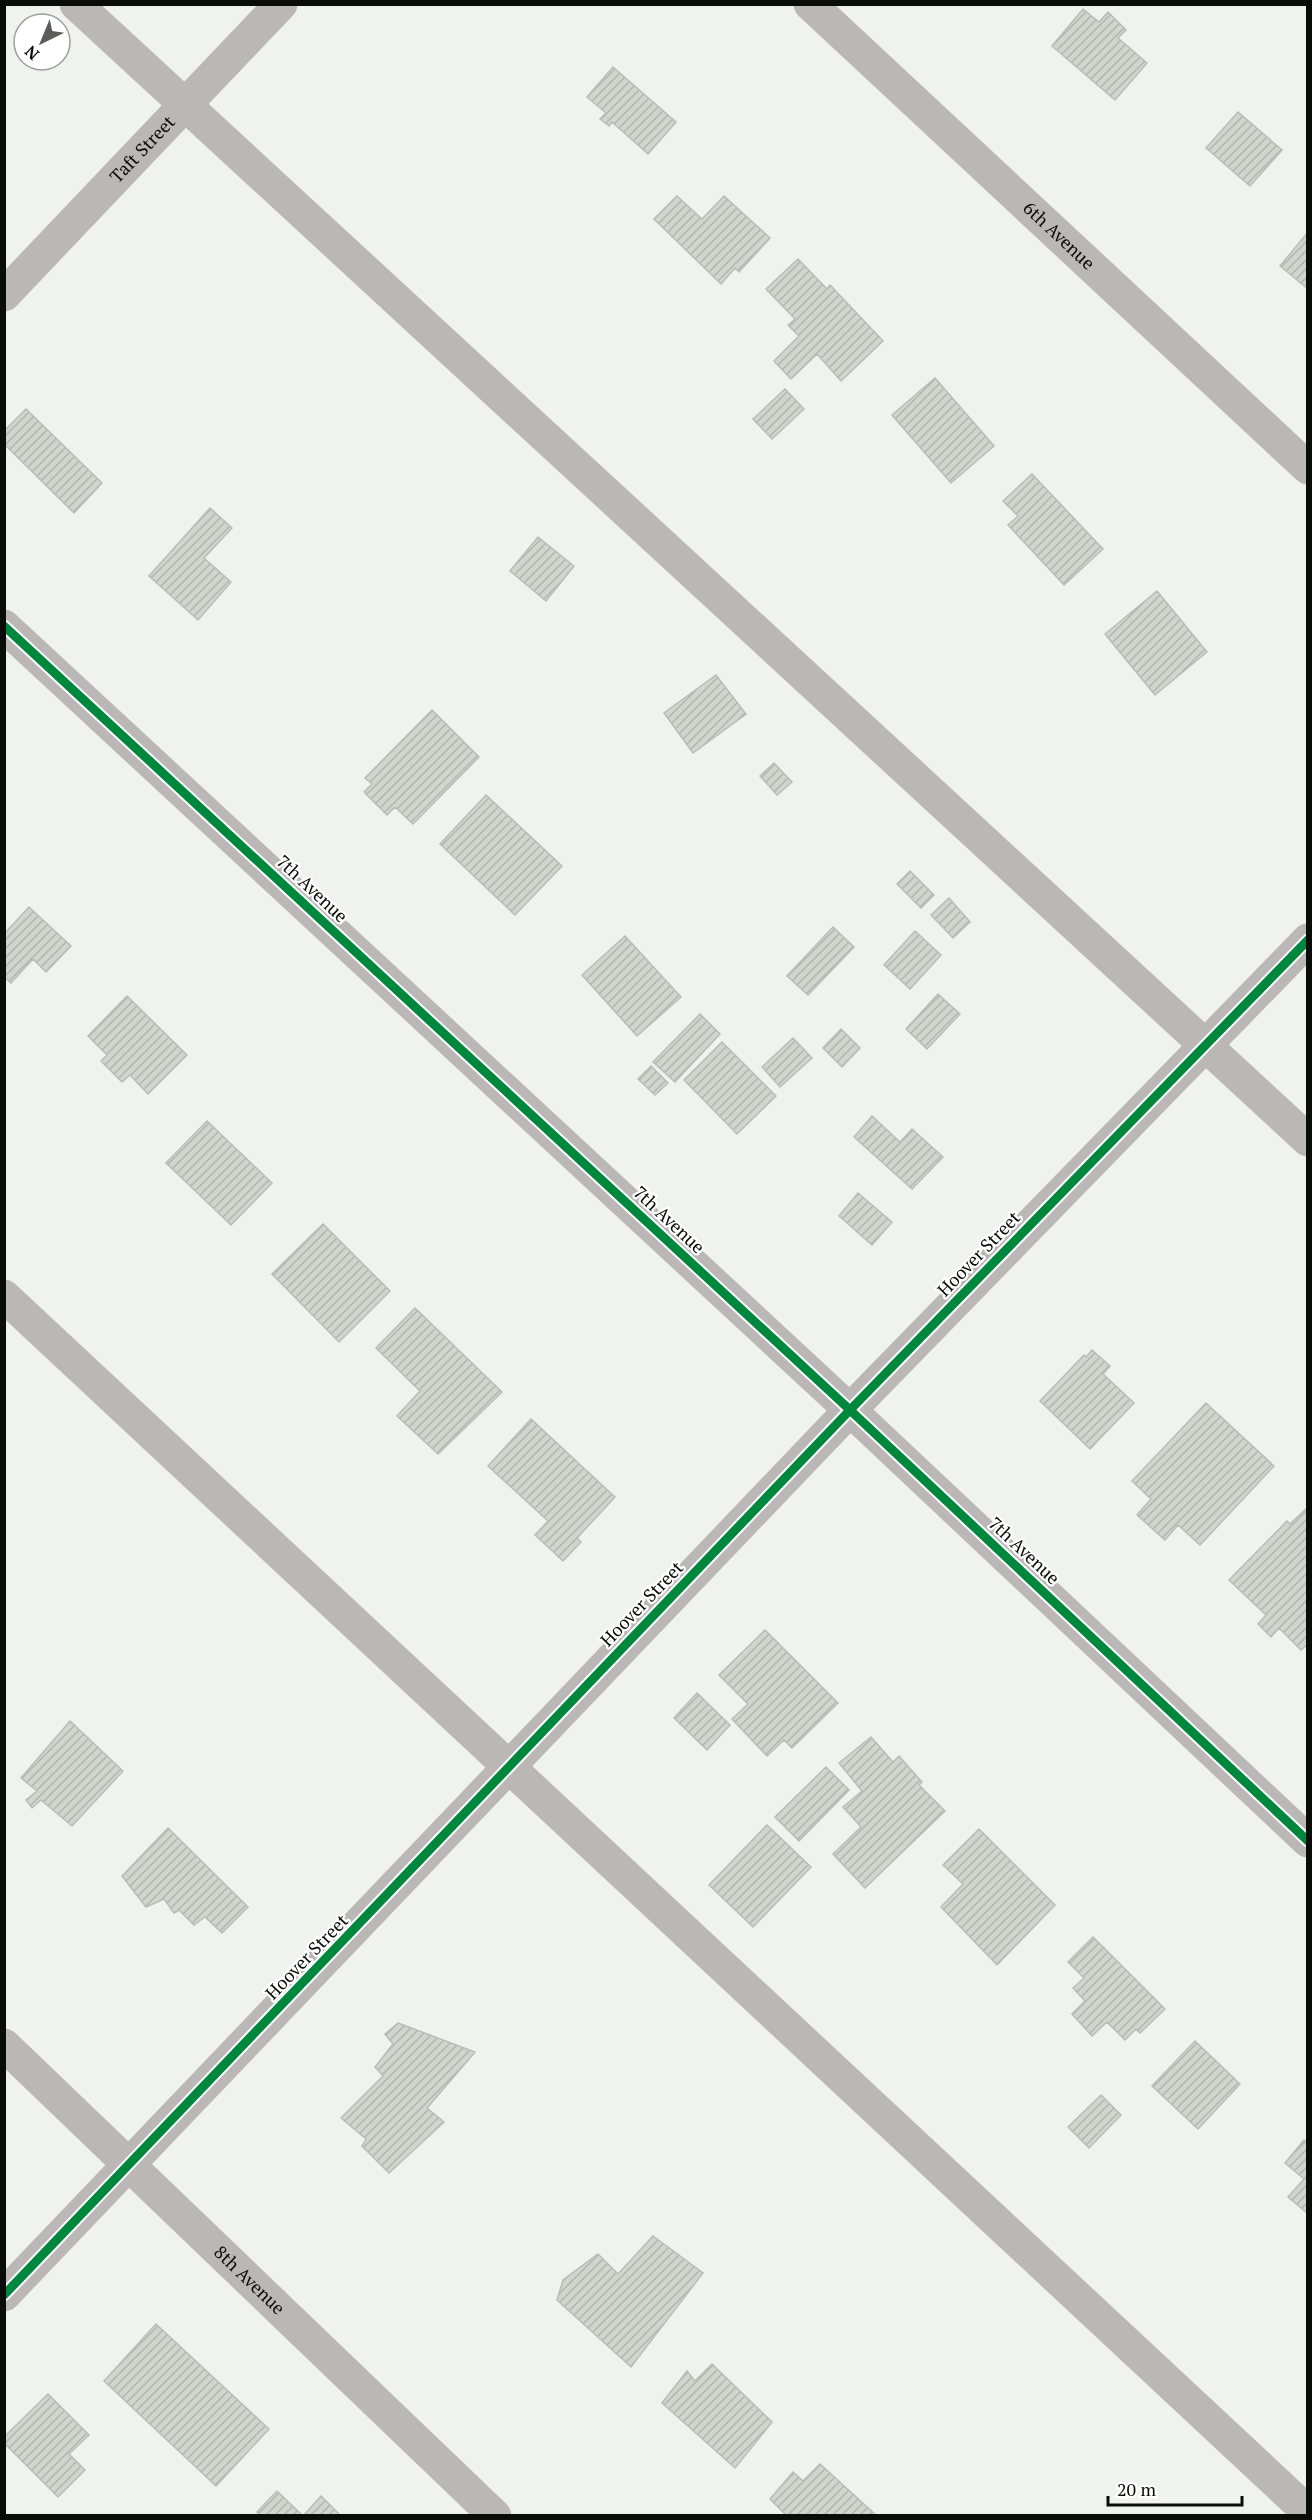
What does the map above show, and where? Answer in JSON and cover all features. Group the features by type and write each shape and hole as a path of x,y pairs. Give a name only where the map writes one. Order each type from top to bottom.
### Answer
{"street":[{"path":"76,4 1308,1140"},
{"name":"Taft Street","path":"4,295 281,4"},
{"name":"6th Avenue","path":"810,4 1308,468"},
{"name":"7th Avenue","path":"4,626 850,1410 1308,1841"},
{"name":"Hoover Street","path":"4,2295 850,1410 1308,940"},
{"path":"4,1296 511,1766 1308,2512"},
{"name":"8th Avenue","path":"4,2045 495,2516"}],"building":[{"path":"1083,9 1099,22 1108,12 1126,30 1118,38 1147,63 1115,100 1052,46"},
{"path":"613,67 676,122 648,154 612,122 609,126 600,119 606,113 587,97"},
{"path":"1238,112 1282,150 1250,186 1206,148"},
{"path":"677,196 702,219 724,196 770,238 739,272 735,268 721,284 654,219"},
{"path":"1308,232 1308,289 1280,266"},
{"path":"798,259 827,289 830,285 883,341 841,381 817,354 791,379 774,361 799,336 788,325 795,319 766,289"},
{"path":"935,378 994,446 951,483 892,415"},
{"path":"785,389 804,409 772,439 753,419"},
{"path":"26,409 102,483 74,513 4,444 4,431"},
{"path":"1032,474 1103,549 1064,585 1008,525 1018,516 1003,501"},
{"path":"210,508 232,528 204,558 231,582 198,620 149,576"},
{"path":"538,537 574,566 546,601 510,571"},
{"path":"1157,591 1207,652 1155,695 1105,634"},
{"path":"716,675 746,714 693,753 664,713"},
{"path":"432,710 479,757 413,824 395,807 387,815 364,792 372,784 365,778"},
{"path":"774,763 792,782 777,795 760,776"},
{"path":"486,795 562,866 515,915 440,844"},
{"path":"910,871 934,895 921,908 897,884"},
{"path":"949,898 970,922 953,938 931,915"},
{"path":"29,907 71,946 46,972 33,959 11,983 4,977 4,934"},
{"path":"833,927 854,947 808,995 787,976"},
{"path":"915,931 941,955 910,989 884,965"},
{"path":"625,936 681,997 637,1036 582,975"},
{"path":"938,994 960,1014 927,1049 906,1029"},
{"path":"127,996 187,1055 148,1094 130,1075 122,1082 101,1061 107,1055 88,1036"},
{"path":"700,1014 720,1034 675,1082 653,1062"},
{"path":"841,1029 860,1048 842,1067 823,1048"},
{"path":"793,1038 812,1058 780,1087 762,1067"},
{"path":"722,1042 776,1096 737,1134 684,1080"},
{"path":"651,1066 668,1083 655,1095 638,1079"},
{"path":"872,1116 900,1142 912,1129 943,1157 912,1189 854,1137"},
{"path":"207,1121 272,1183 231,1225 166,1163"},
{"path":"858,1193 892,1222 872,1245 839,1216"},
{"path":"323,1224 390,1291 339,1342 272,1274"},
{"path":"415,1308 502,1392 438,1454 397,1416 420,1391 376,1348"},
{"path":"1092,1350 1110,1366 1103,1374 1134,1403 1090,1449 1040,1401 1084,1355 1086,1357"},
{"path":"1206,1403 1274,1466 1200,1545 1178,1525 1165,1540 1137,1515 1151,1499 1132,1481"},
{"path":"531,1419 615,1497 577,1538 581,1542 563,1561 535,1535 548,1521 488,1466"},
{"path":"1308,1507 1308,1644 1301,1650 1279,1628 1271,1637 1258,1624 1266,1615 1229,1580 1287,1521 1290,1524"},
{"path":"765,1630 838,1703 792,1748 784,1740 767,1756 732,1719 748,1704 719,1675"},
{"path":"697,1693 730,1725 707,1750 674,1718"},
{"path":"70,1721 123,1771 72,1826 41,1800 32,1808 26,1800 37,1791 21,1778"},
{"path":"871,1737 893,1762 899,1756 922,1782 919,1785 945,1811 865,1888 833,1854 861,1827 843,1807 862,1791 839,1763"},
{"path":"826,1767 849,1790 799,1841 775,1817"},
{"path":"767,1825 811,1867 753,1927 709,1885"},
{"path":"168,1828 248,1907 222,1933 205,1917 194,1925 179,1910 174,1913 164,1899 146,1907 122,1876"},
{"path":"979,1829 1055,1905 997,1965 941,1907 963,1884 943,1865"},
{"path":"1093,1937 1165,2009 1140,2033 1136,2029 1125,2040 1107,2022 1092,2036 1072,2014 1085,2001 1073,1988 1084,1978 1068,1962"},
{"path":"398,2023 475,2052 427,2108 444,2122 389,2173 362,2146 366,2139 341,2118 383,2076 375,2067 393,2044 385,2034"},
{"path":"1195,2041 1240,2084 1198,2129 1152,2086"},
{"path":"1101,2095 1121,2115 1089,2148 1068,2127"},
{"path":"1304,2140 1308,2143 1308,2214 1288,2197 1304,2179 1285,2163"},
{"path":"653,2236 703,2273 631,2367 557,2300 563,2280 598,2254 618,2274"},
{"path":"156,2324 269,2429 216,2486 104,2381"},
{"path":"712,2364 772,2422 735,2468 662,2403 687,2371 695,2381"},
{"path":"48,2394 89,2435 69,2454 85,2470 58,2497 4,2443 4,2437"},
{"path":"820,2464 877,2516 787,2516 770,2499 793,2472 803,2481"},
{"path":"277,2491 303,2516 261,2516 257,2512"},
{"path":"321,2496 341,2516 303,2516"}],"cycle path":[{"path":"4,626 850,1410 1308,1841"},
{"path":"4,2295 850,1410 1308,940"}]}
